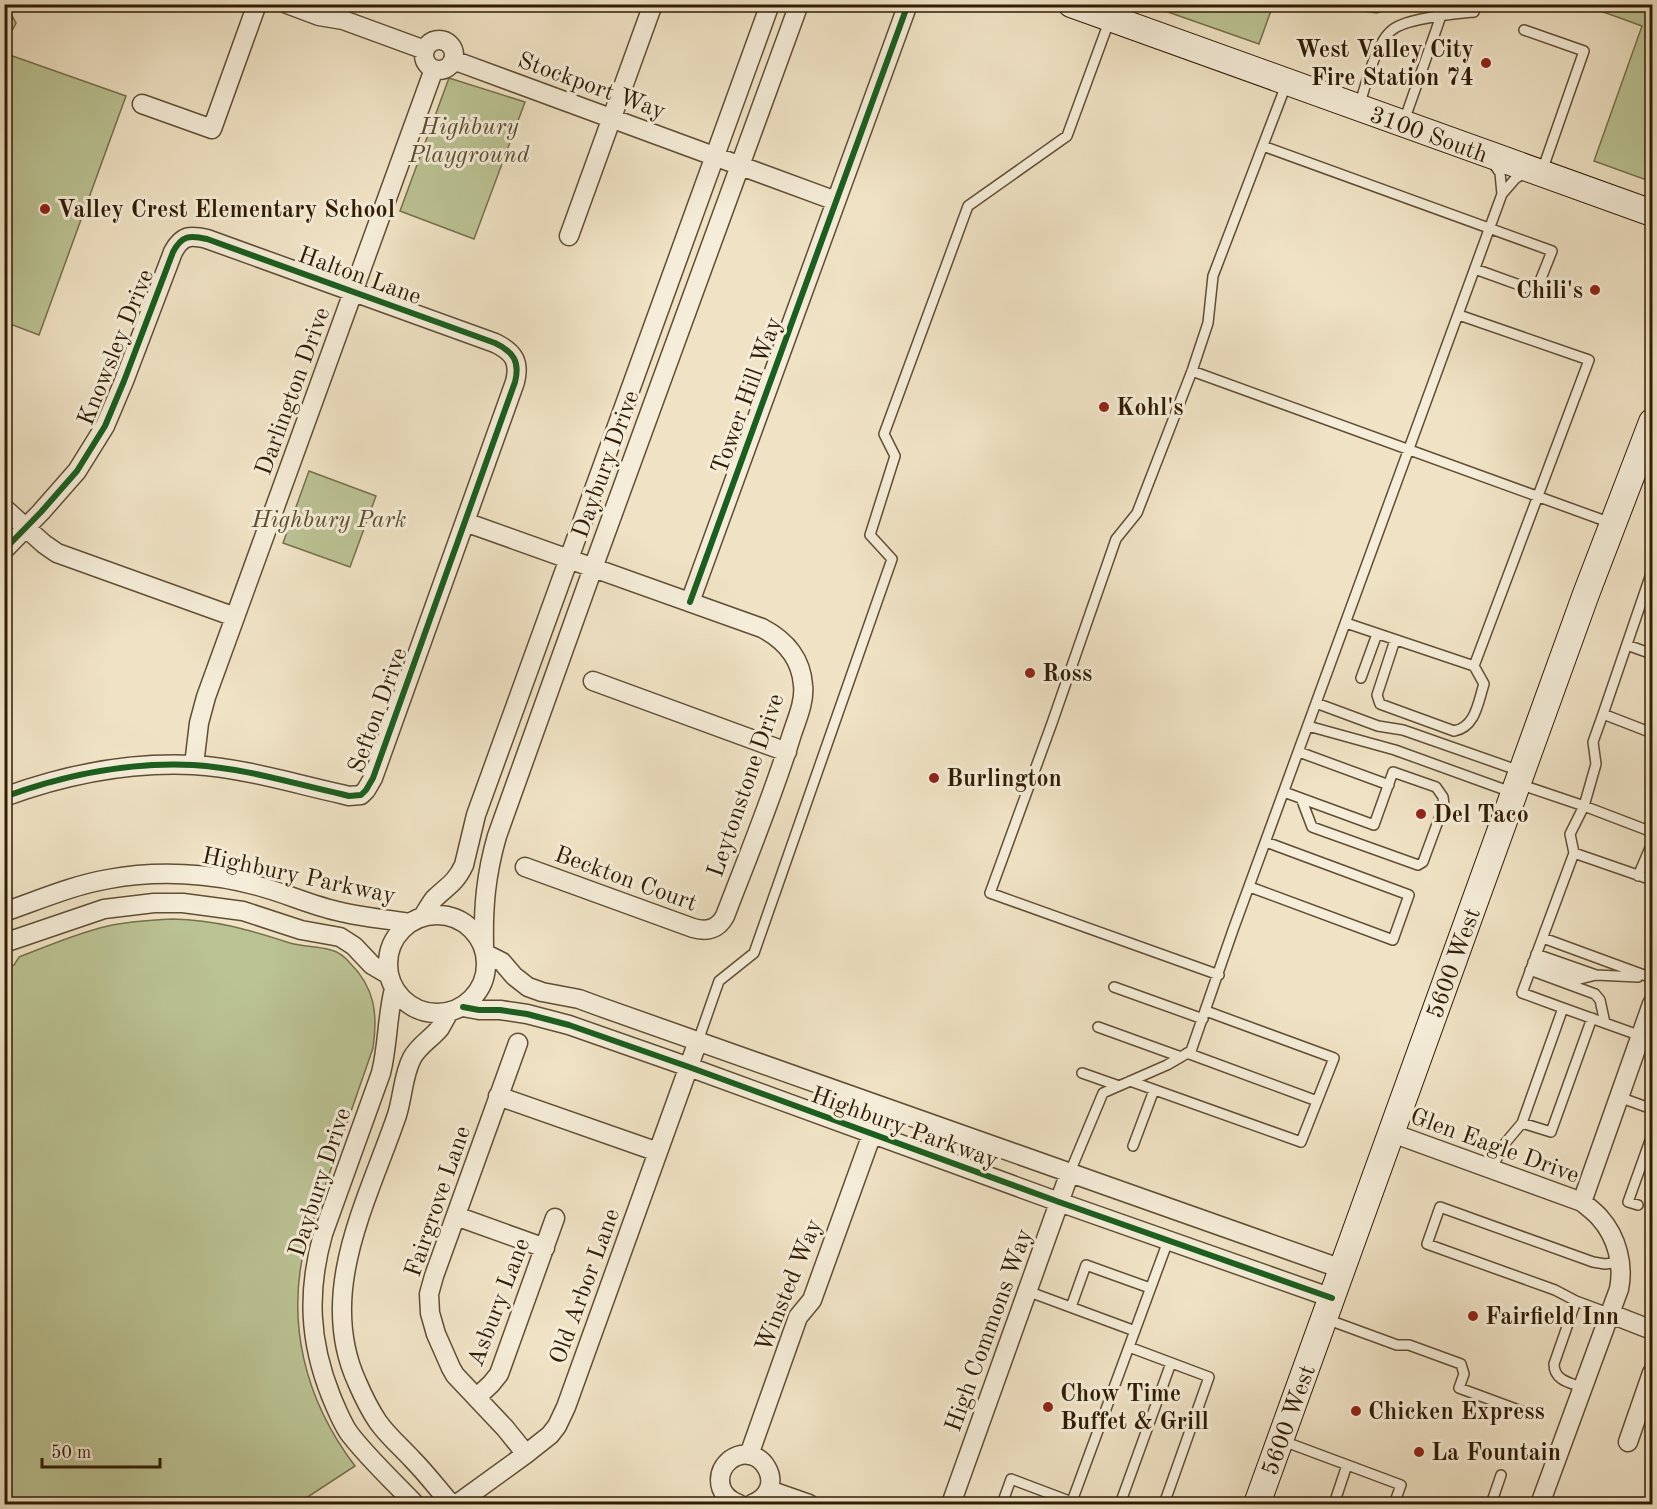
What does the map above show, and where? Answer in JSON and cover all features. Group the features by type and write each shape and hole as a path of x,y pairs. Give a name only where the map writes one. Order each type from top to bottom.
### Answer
{"main road":[{"name":"3100 South","path":"1071,4 1653,213"},
{"name":"5600 West","path":"1257,1504 1586,594 1653,422"}],"street":[{"path":"142,104 212,129 257,4"},
{"path":"287,4 319,16 344,20 425,50"},
{"path":"569,236 653,4"},
{"name":"Daybury Drive","path":"416,919 450,886 464,865 476,815 770,4"},
{"name":"Daybury Drive","path":"485,950 485,894 491,856 593,567 799,4"},
{"name":"Tower Hill Way","path":"690,602 908,4"},
{"path":"434,41 447,42 454,53 453,60 448,68 434,69 427,64 425,50 428,44 434,41"},
{"name":"Stockport Way","path":"453,60 836,201"},
{"name":"Darlington Drive","path":"194,765 202,709 434,69"},
{"name":"Halton Lane","path":"184,238 207,239 495,343 511,354 516,361"},
{"name":"Knowsley Drive","path":"4,549 77,471 105,426 173,252 184,238"},
{"name":"Sefton Drive","path":"4,796 93,772 147,765 194,765 264,776 348,796 362,795 373,778 515,382 516,361"},
{"path":"4,508 57,553 235,617"},
{"name":"Leytonstone Drive","path":"465,522 770,633 785,644 793,654 802,674 803,688 800,708 787,752 725,916 720,924 711,929"},
{"path":"593,681 787,752"},
{"name":"Beckton Court","path":"525,867 693,928 711,929"},
{"name":"Highbury Parkway","path":"4,912 90,883 136,875 168,874 197,875 258,886 336,911 416,919"},
{"name":"Highbury Parkway","path":"4,943 104,909 154,903 183,903 243,911 301,930 340,937 354,946 392,982"},
{"path":"438,914 453,916 466,923 477,933 485,950 487,966 480,989 472,999 456,1009 433,1013 418,1009 405,1001 392,982 388,963 393,940 400,931 416,919 438,914"},
{"name":"Highbury Parkway","path":"485,950 502,962 522,983 535,990 579,999 1342,1269"},
{"name":"Daybury Drive","path":"392,982 386,1053 381,1073 323,1234 313,1281 312,1311 320,1365 334,1403 349,1433 415,1504"},
{"name":"Glen Eagle Drive","path":"1582,1202 1653,1004"},
{"name":"Daybury Drive","path":"451,1504 386,1432 371,1410 349,1362 341,1304 349,1250 398,1112 407,1069 419,1047 456,1009"},
{"name":"Highbury Parkway","path":"456,1009 500,1010 554,1020 1168,1241 1328,1308"},
{"name":"Old Arbor Lane","path":"457,1504 550,1435 562,1417 698,1041"},
{"name":"Fairgrove Lane","path":"518,1043 431,1286 429,1300 430,1314 436,1334 451,1368 526,1454"},
{"path":"498,1096 658,1152"},
{"name":"Glen Eagle Drive","path":"1392,1132 1582,1202 1600,1217 1615,1243 1620,1262 1621,1281 1611,1314 1540,1504"},
{"name":"Winsted Way","path":"749,1455 798,1317 812,1300 872,1134"},
{"name":"High Commons Way","path":"951,1504 1070,1172"},
{"path":"456,1216 545,1248"},
{"name":"Asbury Lane","path":"477,1397 492,1384 499,1374 555,1218"},
{"path":"1611,1314 1653,1329"},
{"path":"1628,1442 1653,1373"},
{"path":"738,1504 730,1501 724,1495 720,1479 726,1463 740,1455 758,1458 770,1472 769,1490 760,1501 752,1504"},
{"path":"769,1490 809,1504"}],"lane":[{"path":"1358,108 1378,50 1387,35 1397,27 1423,19 1474,12"},
{"path":"1403,124 1441,16"},
{"path":"698,1041 719,981 754,953 892,560 870,535 895,456 884,434 968,206 1067,136 1110,19"},
{"path":"1070,1172 1103,1093 1167,1065 1191,1051 1502,194 1515,178 1536,172 1584,51 1524,30"},
{"path":"1219,975 990,893 1116,539 1137,513 1192,371 1208,323 1213,276 1287,82"},
{"path":"1263,146 1552,251 1536,291 1475,269"},
{"path":"1488,155 1500,173 1502,194"},
{"path":"1459,315 1590,360 1474,666"},
{"path":"1192,371 1614,524"},
{"path":"1641,1036 1522,993 1574,853 1570,834 1584,806 1596,765 1593,742 1653,571"},
{"path":"1346,623 1474,666 1484,684 1471,723 1454,731 1380,704 1377,695 1395,640"},
{"path":"1361,678 1377,634"},
{"path":"1627,645 1653,654"},
{"path":"1316,703 1378,726 1403,730 1518,782 1653,832"},
{"path":"1604,714 1653,733"},
{"path":"1308,726 1518,782"},
{"path":"1299,752 1389,785"},
{"path":"1284,792 1301,798 1374,825 1393,772 1436,787 1443,797 1444,805 1423,862 1418,865 1312,827 1301,798"},
{"path":"1250,887 1393,940 1409,895 1266,842"},
{"path":"1638,876 1653,843"},
{"path":"1574,853 1653,880"},
{"path":"1543,938 1650,978"},
{"path":"1533,962 1580,979 1596,975 1650,978"},
{"path":"1533,962 1595,994 1600,1000 1605,1023"},
{"path":"1113,987 1334,1058 1301,1142 1130,1081"},
{"path":"1491,1169 1506,1142 1522,1123 1563,1008"},
{"path":"1522,1123 1551,1132 1592,1018"},
{"path":"1098,1027 1317,1101"},
{"path":"1082,1073 1119,1086"},
{"path":"1133,1146 1154,1089"},
{"path":"1619,1097 1653,1109"},
{"path":"1638,1205 1628,1202 1653,1135"},
{"path":"1611,1314 1576,1301 1555,1290 1427,1244 1440,1207 1593,1262 1605,1264 1620,1262"},
{"path":"1002,1504 1011,1479 1072,1503 1168,1241"},
{"path":"1071,1307 1086,1265 1150,1288"},
{"path":"1028,1291 1135,1331"},
{"path":"1576,1301 1554,1364 1554,1370 1555,1374 1564,1381 1584,1388"},
{"path":"1328,1308 1397,1345 1409,1345 1461,1364 1464,1374 1459,1388 1524,1412"},
{"path":"1129,1347 1209,1377 1164,1504"},
{"path":"1120,1504 1171,1363"},
{"path":"1280,1441 1401,1485 1394,1504"},
{"path":"1334,1504 1347,1465"},
{"path":"1491,1504 1501,1475"}],"green space":[{"path":"1148,5 1273,5 1259,44"},
{"path":"1314,5 1398,5 1377,13"},
{"path":"1584,5 1652,5 1652,182 1594,161 1642,26"},
{"path":"5,10 10,12 16,23 13,29 5,33"},
{"name":"Valley Crest Elementary School","path":"4,53 126,96 39,335 5,322"},
{"name":"Highbury Playground","path":"449,78 525,102 474,239 400,211"},
{"name":"Highbury Park","path":"309,471 376,496 350,567 283,543"},
{"path":"173,919 218,924 295,944 334,951 344,957 358,972 370,992 375,1013 373,1048 306,1241 300,1271 298,1301 299,1330 312,1387 323,1414 355,1466 297,1504 5,1504 5,968 14,965 19,957 96,929 116,924"}],"cycle path":[{"path":"690,602 908,4"},
{"path":"4,550 77,471 105,426 173,252 183,239 196,237 207,239 495,343 507,350 516,363 515,382 373,778 361,795 349,796 230,769 169,765 121,768 73,776 4,797"},
{"path":"463,1007 527,1014 569,1025 1332,1298"}],"place":[{"name":"West Valley City Fire Station 74","path":"1486,63"},
{"name":"Valley Crest Elementary School","path":"45,209"},
{"name":"Chili's","path":"1595,290"},
{"name":"Kohl's","path":"1104,407"},
{"name":"Ross","path":"1030,673"},
{"name":"Burlington","path":"934,778"},
{"name":"Del Taco","path":"1421,814"},
{"name":"Fairfield Inn","path":"1473,1316"},
{"name":"Chow Time Buffet & Grill","path":"1048,1407"},
{"name":"Chicken Express","path":"1356,1411"},
{"name":"La Fountain","path":"1419,1452"}]}
